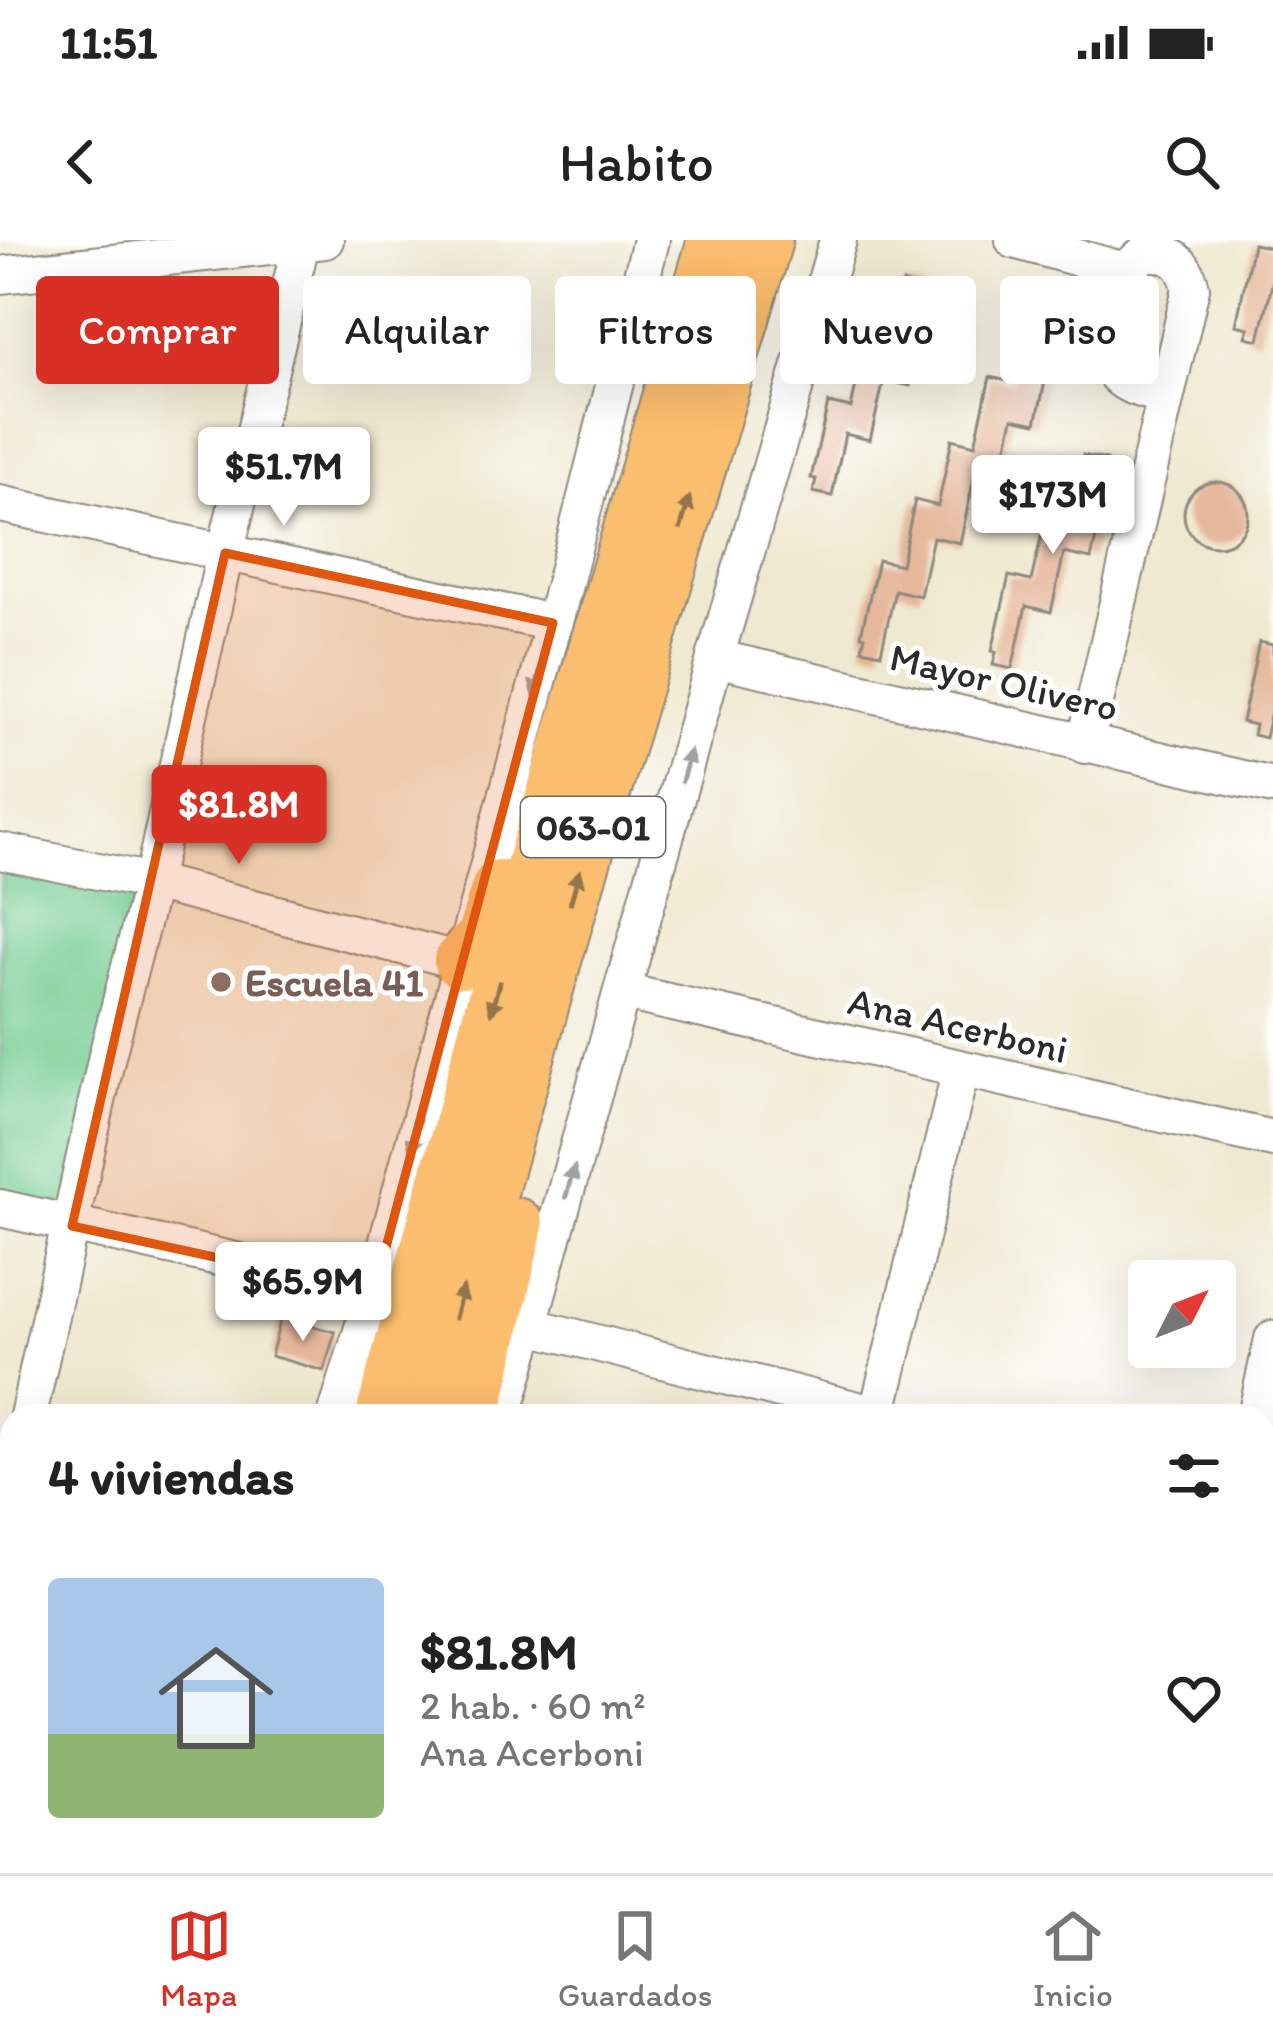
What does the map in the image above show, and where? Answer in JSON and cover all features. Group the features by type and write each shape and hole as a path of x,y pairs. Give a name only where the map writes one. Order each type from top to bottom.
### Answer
{"highway":[{"name":"063-01","path":"386,1404 497,990 574,638 715,240"},
{"name":"063-01","path":"431,1404 552,967 765,240"},
{"path":"461,961 483,938 574,638"},
{"path":"476,1404 538,1130 552,967"}],"street":[{"path":"0,504 574,638 651,240"},
{"path":"507,1404 715,658 838,240"},
{"path":"1014,240 1126,271"},
{"path":"0,275 310,241 224,553 31,1404"},
{"path":"1085,745 1191,288 1187,271 1176,258 1146,252 1126,271 1107,354 1109,367 1124,384 1164,395"},
{"name":"Mayor Olivero","path":"715,658 1273,786"},
{"path":"0,851 152,882 461,961 340,1404"},
{"name":"Ana Acerboni","path":"624,992 1273,1139"},
{"path":"881,1404 961,1070"},
{"path":"0,1208 374,1292"},
{"path":"530,1326 832,1404"},
{"path":"1259,1404 1273,1339"}],"highlighted area":[{"path":"225,553 553,623 374,1292 72,1226"}],"green space":[{"path":"0,851 139,881 72,1226 0,1208"}],"building":[{"path":"1253,244 1273,248 1273,280 1259,340 1246,337 1249,328 1236,325"},
{"path":"990,377 1000,379 1000,384 1045,384 1036,423 1013,418 999,483 974,478 960,543 933,537 920,596 895,590 881,653 862,649 878,560 901,565 915,500 938,506 952,439 975,445"},
{"path":"856,384 883,384 870,440 845,434 832,496 813,492 816,479 811,478 828,403 851,408"},
{"path":"1083,455 1106,460 1105,471 1111,472 1091,559 1064,553 1051,612 1026,606 1012,669 993,665 1009,576 1031,581 1046,516 1068,522"},
{"path":"1216,482 1238,492 1248,514 1238,536 1216,546 1194,536 1184,514 1194,492"},
{"path":"1259,642 1273,645 1273,702 1265,738 1253,735 1255,725 1242,722"},
{"path":"281,1318 335,1332 324,1371 271,1356"}],"place":[{"name":"Escuela 41","path":"221,982"}]}
